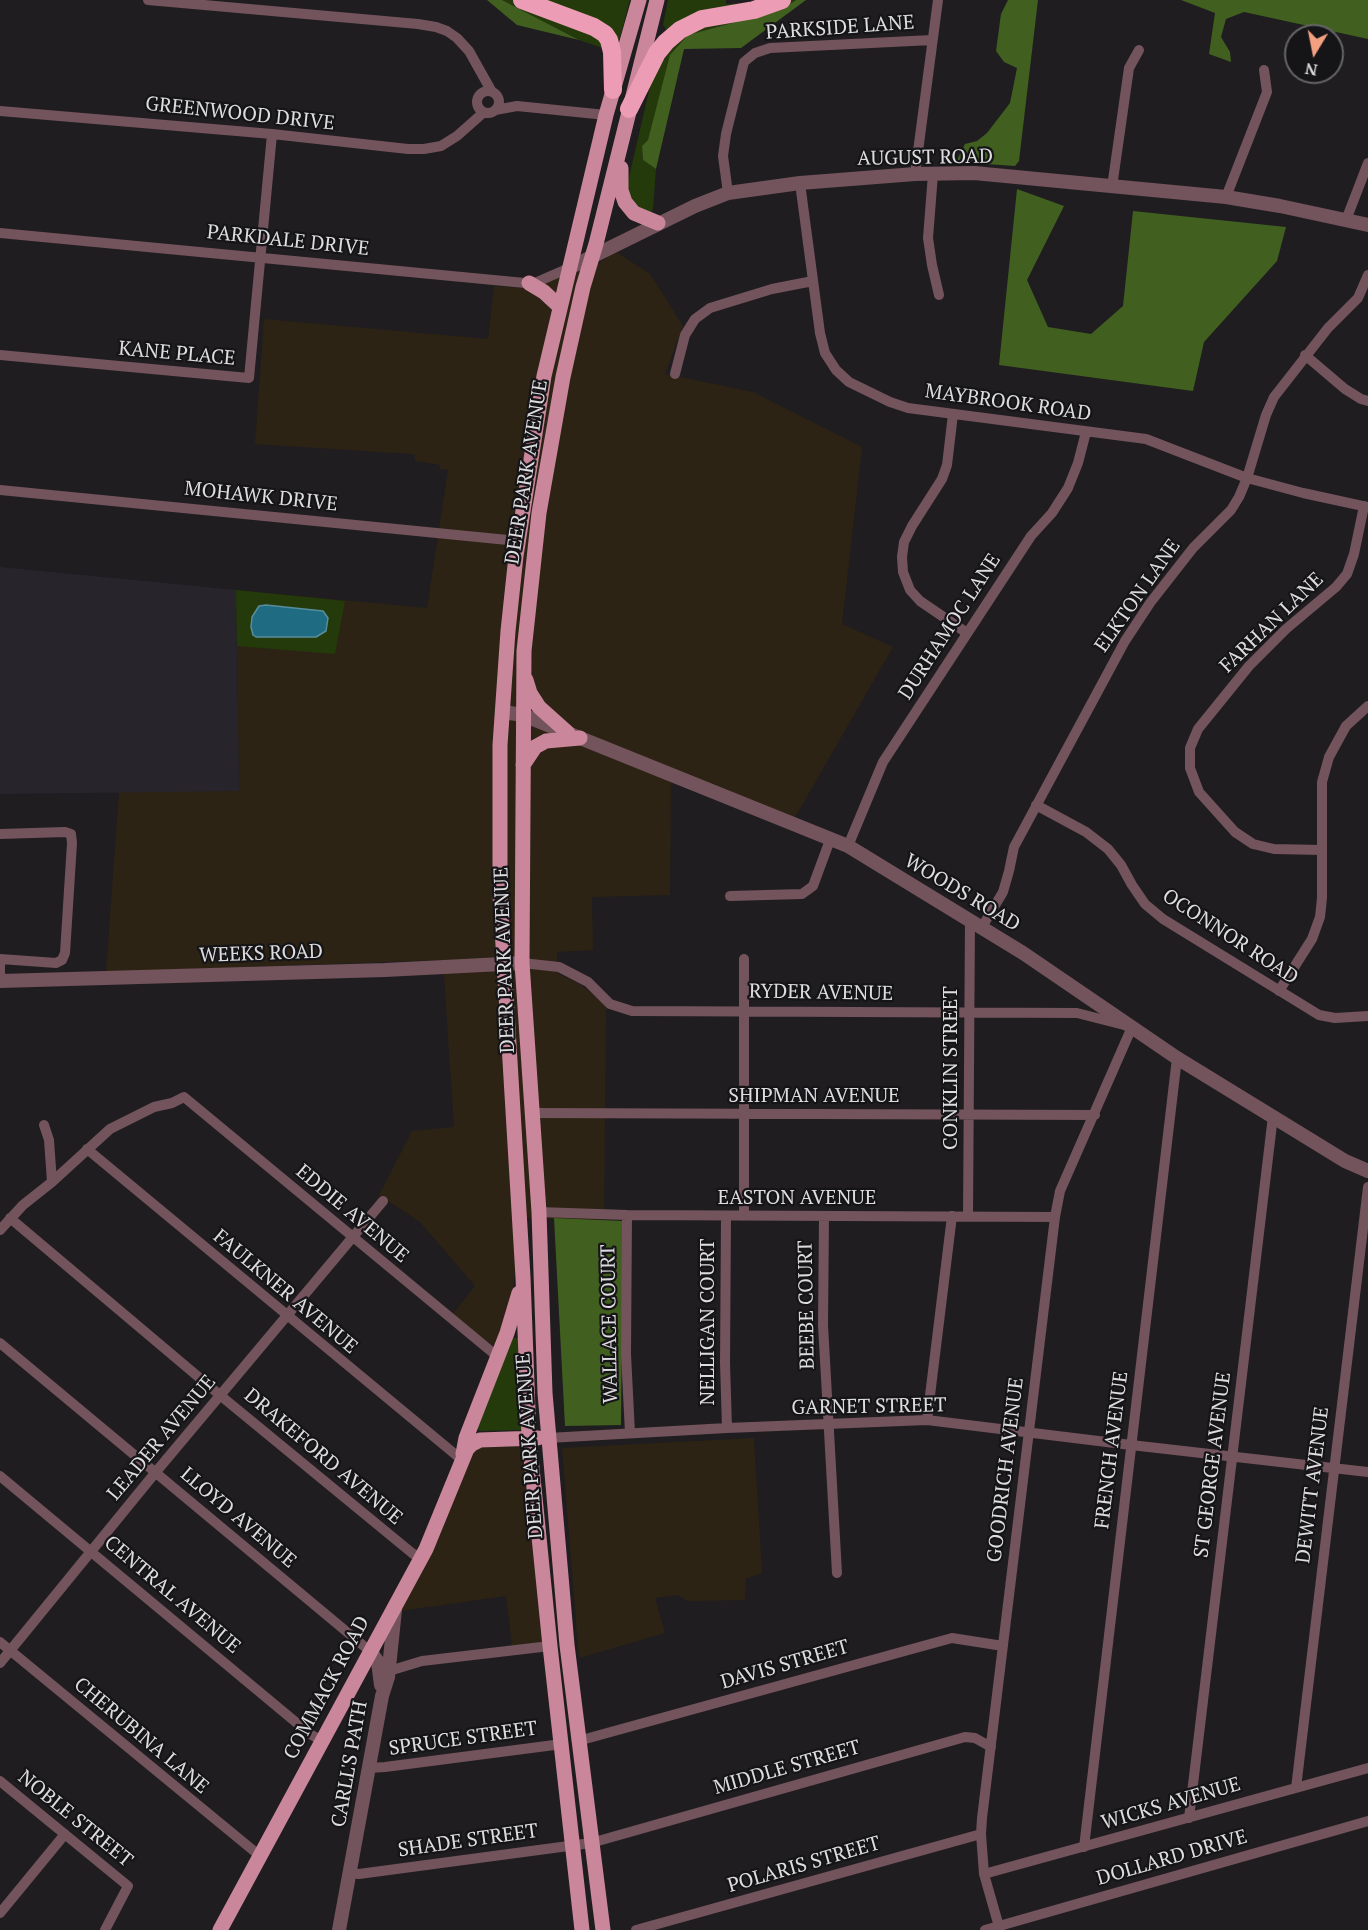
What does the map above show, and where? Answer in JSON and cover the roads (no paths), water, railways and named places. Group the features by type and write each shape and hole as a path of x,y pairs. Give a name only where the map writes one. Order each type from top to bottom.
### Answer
{"highway":[{"path":"522,0 594,27 604,34 611,48 613,90"},
{"path":"629,109 657,53 680,30 702,18 754,10 782,0"}],"main road":[{"name":"DEER PARK AVENUE","path":"582,1930 529,1438 523,1277 503,964 500,746 508,631 518,541 539,402 606,115 639,0"},
{"name":"DEER PARK AVENUE","path":"603,1930 567,1645 548,1438 539,1212 522,963 524,651 549,452 566,360 657,0"},
{"path":"621,141 623,199 634,213 658,223"},
{"path":"529,283 544,291 560,306"},
{"path":"524,673 530,693 539,708 574,736"},
{"path":"523,765 536,747 546,741 574,736"},
{"name":"COMMACK ROAD","path":"462,1460 466,1438 513,1318 523,1277"},
{"name":"COMMACK ROAD","path":"220,1930 421,1559 467,1449 476,1442 485,1440 548,1438"}],"street":[{"path":"148,0 436,27 457,38 468,51 480,72 488,101 606,115"},
{"path":"915,174 938,0"},
{"name":"PARKSIDE LANE","path":"728,193 723,156 726,134 744,62 755,53 770,48 932,40"},
{"path":"1112,187 1129,68 1139,50"},
{"path":"1226,197 1267,92 1264,70"},
{"name":"GREENWOOD DRIVE","path":"0,111 424,149 441,146 457,136 488,101"},
{"name":"KANE PLACE","path":"0,355 249,378 272,134"},
{"path":"1346,220 1368,163"},
{"name":"AUGUST ROAD","path":"569,268 658,223 728,193 800,183 915,174 974,173 1226,197 1289,207 1368,225"},
{"path":"933,174 928,238 939,295"},
{"name":"MAYBROOK ROAD","path":"800,183 820,333 825,353 836,370 849,382 908,408 1146,440 1247,477 1303,493 1366,507"},
{"name":"PARKDALE DRIVE","path":"0,233 529,283 543,280 569,268"},
{"name":"ELKTON LANE","path":"976,923 1002,892 1010,871 1014,848 1125,641 1150,603 1192,548 1231,510 1247,477 1266,415 1274,397 1305,355 1358,298 1368,275"},
{"path":"675,374 685,335 694,319 710,308 772,289 813,281"},
{"path":"1305,355 1345,389 1368,401"},
{"path":"953,414 947,465 942,479 904,542 902,557 903,572 910,590 920,601 967,633"},
{"name":"DURHAMOC LANE","path":"848,846 884,762 1031,536 1052,513 1068,488 1078,463 1086,432"},
{"name":"MOHAWK DRIVE","path":"0,490 518,541"},
{"name":"FARHAN LANE","path":"1322,850 1274,849 1254,844 1235,832 1199,792 1190,768 1190,748 1197,729 1249,666 1286,629 1336,587 1347,574 1366,507"},
{"path":"1279,991 1312,939 1320,917 1322,782 1329,757 1346,726 1368,706"},
{"name":"WOODS ROAD","path":"503,712 523,715 848,846 1023,952 1177,1058 1345,1161 1368,1171"},
{"name":"OCONNOR ROAD","path":"1036,806 1086,832 1108,849 1121,865 1145,904 1163,919 1319,1015 1335,1018 1368,1016"},
{"path":"0,834 65,832 70,834 72,843 65,953 62,960 56,963 0,959 0,975"},
{"path":"730,896 802,894 813,886 830,840"},
{"name":"CONKLIN STREET","path":"968,1216 969,1012 976,923"},
{"path":"744,959 744,1216"},
{"name":"WEEKS ROAD","path":"0,981 378,970 522,963"},
{"name":"RYDER AVENUE","path":"522,963 559,967 588,982 610,1004 632,1011 1077,1013 1132,1027"},
{"name":"GOODRICH AVENUE","path":"999,1928 984,1874 981,1834 1055,1217 1060,1191 1132,1027"},
{"name":"FRENCH AVENUE","path":"1084,1847 1177,1058"},
{"name":"EDDIE AVENUE","path":"87,1149 110,1129 154,1107 172,1103 184,1097 498,1357"},
{"name":"SHIPMAN AVENUE","path":"533,1113 1095,1114"},
{"name":"ST GEORGE AVENUE","path":"1189,1818 1273,1116"},
{"path":"44,1125 49,1140 52,1182"},
{"path":"0,1230 23,1204 52,1182 87,1149"},
{"name":"FAULKNER AVENUE","path":"87,1149 462,1460"},
{"name":"DEWITT AVENUE","path":"1296,1788 1368,1187"},
{"name":"LEADER AVENUE","path":"0,1663 155,1473 383,1201"},
{"name":"EASTON AVENUE","path":"539,1212 726,1216 1055,1217"},
{"name":"WALLACE COURT","path":"627,1215 626,1354 630,1433"},
{"name":"NELLIGAN COURT","path":"726,1216 727,1428"},
{"name":"BEEBE COURT","path":"824,1216 823,1325 837,1573"},
{"path":"927,1420 952,1216"},
{"name":"DRAKEFORD AVENUE","path":"10,1218 221,1396 421,1559"},
{"name":"LLOYD AVENUE","path":"0,1344 371,1652"},
{"name":"GARNET STREET","path":"548,1438 927,1420 1368,1472"},
{"name":"CENTRAL AVENUE","path":"0,1476 310,1734 322,1741"},
{"name":"CARLL'S PATH","path":"339,1930 382,1696 389,1671 396,1605"},
{"name":"DAVIS STREET","path":"578,1741 952,1638 1003,1646"},
{"name":"CHERUBINA LANE","path":"0,1642 260,1856"},
{"path":"389,1671 422,1661 550,1646"},
{"path":"391,1650 401,1658 422,1661"},
{"path":"371,1652 378,1662 382,1696"},
{"name":"MIDDLE STREET","path":"591,1843 965,1737 975,1738 991,1747"},
{"name":"SPRUCE STREET","path":"369,1768 562,1744"},
{"name":"WICKS AVENUE","path":"984,1874 1368,1768"},
{"name":"NOBLE STREET","path":"0,1781 128,1886 105,1930"},
{"name":"DOLLARD DRIVE","path":"985,1930 999,1928 1368,1821"},
{"path":"0,1913 65,1834"},
{"name":"POLARIS STREET","path":"636,1930 981,1834"},
{"name":"SHADE STREET","path":"349,1873 364,1873 591,1843"}],"water":[{"path":"259,606 323,611 328,618 326,631 316,637 256,637 251,627 252,617"}]}
